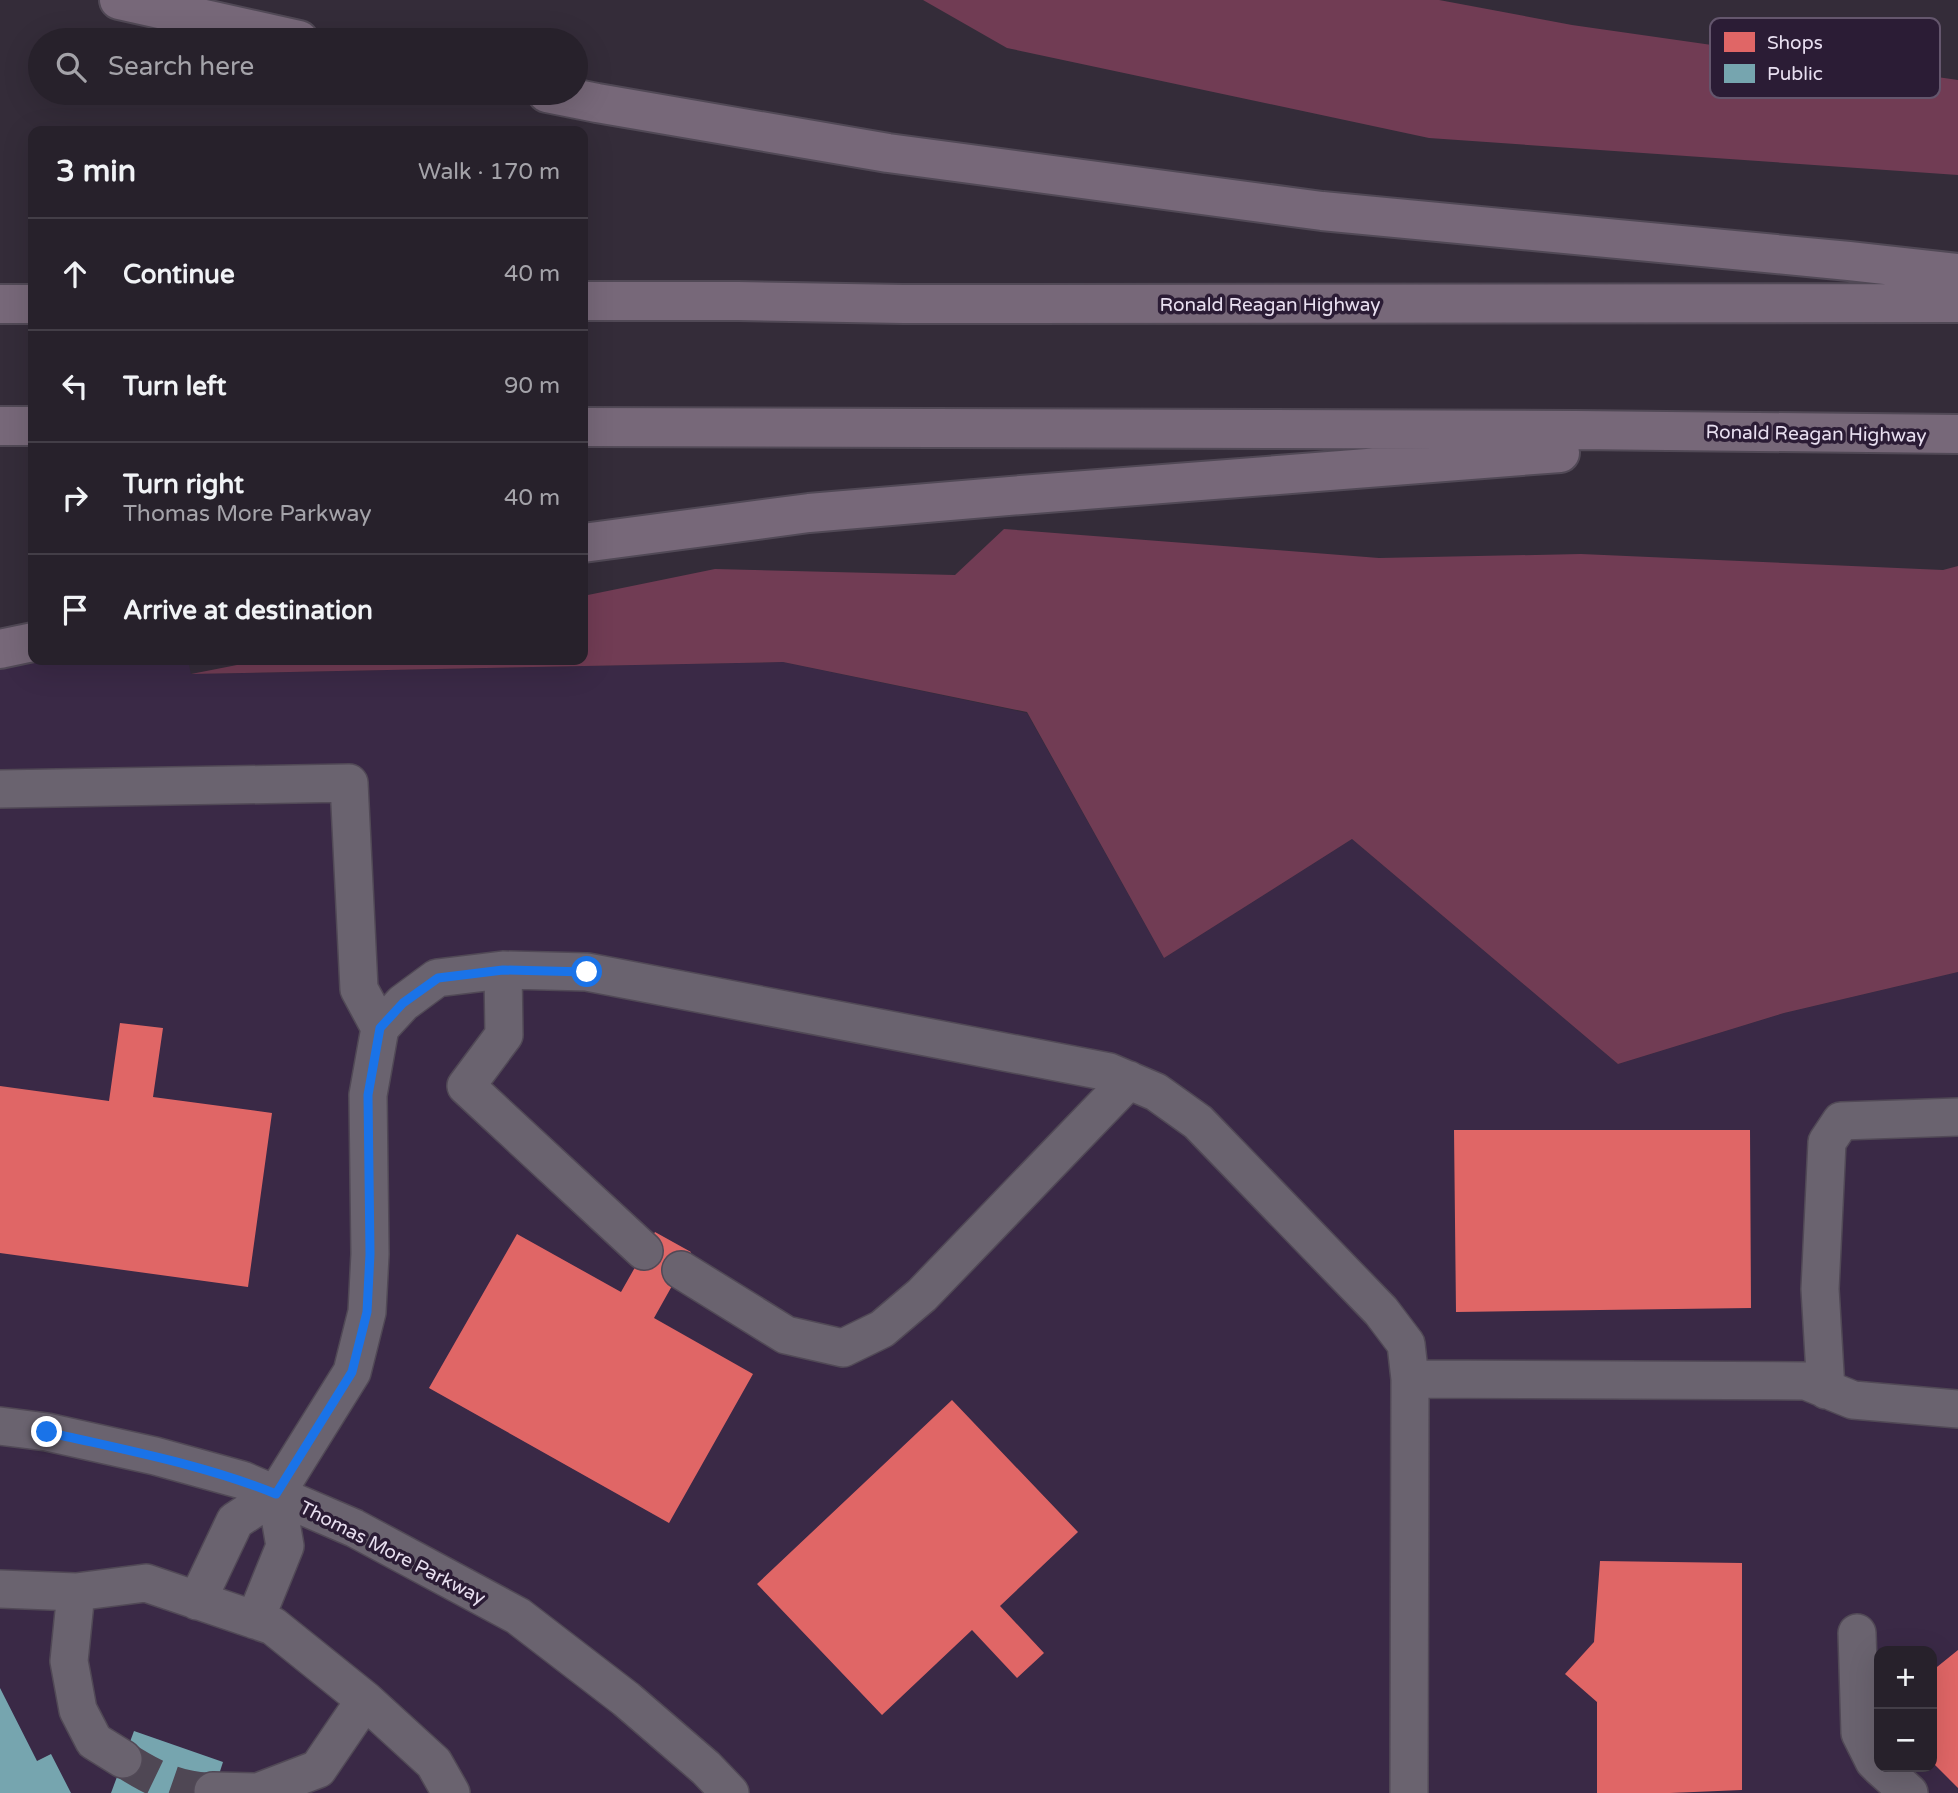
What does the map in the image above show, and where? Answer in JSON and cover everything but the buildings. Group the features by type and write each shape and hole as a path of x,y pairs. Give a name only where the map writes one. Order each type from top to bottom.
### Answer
{"highway":[{"path":"119,0 245,28"},
{"path":"588,101 888,153 1322,211 1958,273"},
{"name":"Ronald Reagan Highway","path":"588,301 903,304 1958,303"},
{"path":"0,304 28,304"},
{"path":"0,426 28,426"},
{"name":"Ronald Reagan Highway","path":"588,427 1958,434"},
{"path":"588,542 809,513 1811,433"},
{"path":"0,649 28,643"}],"street":[{"path":"0,789 349,783 359,989 380,1028"},
{"path":"503,970 504,1035 466,1086 644,1251"},
{"path":"197,1601 235,1521 276,1494 352,1372 367,1312 370,1254 368,1095 380,1028 403,1003 438,978 503,970 587,972 1108,1072 1156,1092 1198,1122 1381,1311 1406,1344 1410,1379 1409,1793"},
{"path":"681,1270 786,1335 843,1348 882,1329 922,1295 1129,1080"},
{"path":"1826,1390 1819,1289 1827,1142 1841,1121 1958,1118"},
{"path":"1410,1379 1806,1381 1853,1400 1958,1409"},
{"name":"Thomas More Parkway","path":"0,1426 47,1432 155,1456 242,1480 354,1528 518,1616 626,1699 706,1768 730,1793"},
{"path":"255,1620 285,1546 276,1494"},
{"path":"0,1589 76,1592 146,1583 273,1626 365,1700 434,1763 451,1793"},
{"path":"76,1592 69,1661 78,1710 94,1741 123,1759"},
{"path":"1857,1633 1860,1733 1874,1761"},
{"path":"214,1791 258,1792 318,1769 365,1700"},
{"path":"1886,1772 1909,1793"}],"shaded area":[{"path":"923,0 1439,0 1572,25 1710,45 1710,98 1940,98 1940,77 1958,80 1958,175 1429,138 1007,48"},
{"path":"1004,529 1379,558 1581,554 1943,570 1958,566 1958,972 1784,1013 1618,1064 1352,839 1164,958 1027,712 783,662 191,674 237,665 588,665 588,595 715,569 955,575"},
{"path":"0,649 28,658 28,665 189,665 191,674 783,662 1027,713 1164,958 1352,839 1618,1064 1784,1013 1958,972 1958,1793 0,1793"}],"tunnel":[{"path":"123,1759 144,1772 177,1786 213,1791"}],"route":[{"path":"47,1432 155,1456 242,1480 276,1494 352,1372 367,1312 370,1254 368,1095 380,1028 403,1003 438,978 503,970 587,972"}]}
